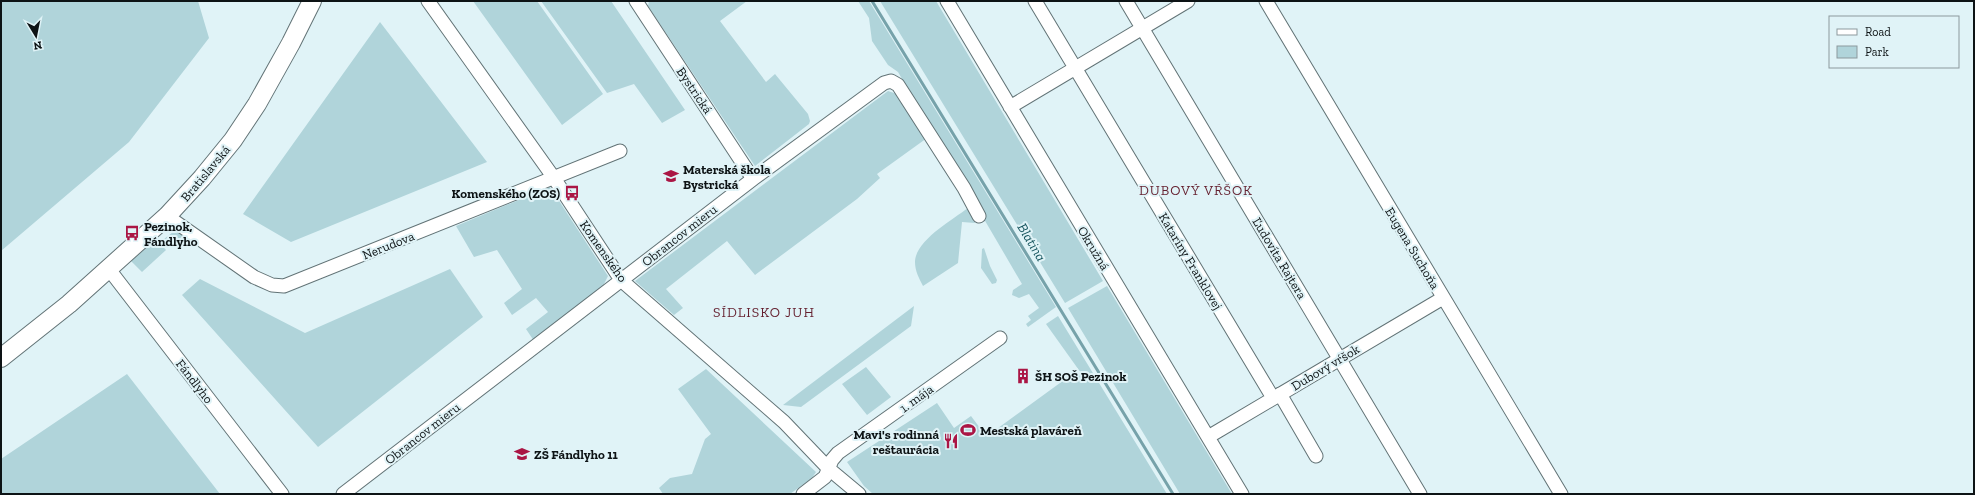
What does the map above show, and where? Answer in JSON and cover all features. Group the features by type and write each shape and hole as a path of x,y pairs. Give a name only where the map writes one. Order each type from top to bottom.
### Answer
{"main road":[{"name":"Bratislavská","path":"1,358 69,304 167,216 233,140 257,104 291,43 312,1"}],"street":[{"name":"Komenského","path":"428,1 554,178 621,280 784,422 829,469 859,494"},
{"name":"Bystrická","path":"636,1 753,178"},
{"name":"Okružná","path":"947,1 1242,494"},
{"name":"Kataríny Franklovej","path":"1035,1 1277,396 1316,456"},
{"name":"Ľudovíta Rajtera","path":"1126,1 1420,494"},
{"path":"1010,107 1188,1"},
{"name":"Eugena Suchoňa","path":"1266,1 1561,494"},
{"name":"Obrancov mieru","path":"342,494 753,178 884,83 891,81 898,85 964,188 979,216"},
{"name":"Nerudova","path":"167,216 254,277 272,285 284,286 620,151"},
{"name":"Fándlyho","path":"108,268 282,494"},
{"name":"Dubový vŕšok","path":"1208,437 1443,298"},
{"name":"1. mája","path":"803,494 825,477 832,460 838,453 1000,338"}],"green space":[{"path":"1,1 198,1 209,38 129,142 1,251"},
{"path":"473,1 537,1 603,94 562,125"},
{"path":"541,1 611,1 685,110 662,123 634,84 607,93"},
{"path":"649,1 747,1 720,21 766,82 775,74 808,114 810,121 809,124 755,166 648,6"},
{"path":"858,1 869,1 1056,307 1028,327 1026,324 1031,320 1028,316 1039,308 1029,294 1019,298 1012,295 1013,290 1022,284 898,72 888,65 872,41 869,18"},
{"path":"880,1 936,1 1103,281 1065,303"},
{"path":"380,22 487,162 291,242 243,214"},
{"path":"888,91 897,94 927,138 877,174 880,178 857,199 755,275 727,241 666,289 683,308 674,315 635,281"},
{"path":"550,187 608,276 603,286 534,341 526,329 548,312 536,298 512,315 504,303 522,289 497,250 474,257 456,226"},
{"path":"968,208 975,223 962,222 958,263 923,286 916,271 915,265 917,254 921,246 944,225"},
{"path":"172,227 185,234 171,246 164,239 173,232 171,229"},
{"path":"156,239 166,250 142,272 131,261"},
{"path":"984,248 990,266 997,280 996,283 992,284 981,268 982,249"},
{"path":"450,269 483,317 318,447 182,295 200,279 305,333"},
{"path":"1107,286 1232,494 1180,494 1068,308"},
{"path":"914,306 911,326 801,407 783,405"},
{"path":"1058,316 1167,494 873,494 864,486 847,462 937,403 954,428 971,416 983,432 994,431 1075,372 1078,376 1081,373 1046,324"},
{"path":"866,367 891,397 867,415 842,384"},
{"path":"706,369 816,472 812,478 790,494 663,494 659,488 670,478 692,474 705,439 711,434 678,389"},
{"path":"127,374 220,494 1,494 1,459"}],"waterway":[{"name":"Blatina","path":"872,1 1173,494"}],"place":[{"name":"Materská škola Bystrická","path":"671,176"},
{"name":"Komenského (ZOS)","path":"572,193"},
{"name":"Pezinok, Fándlyho","path":"132,233"},
{"name":"ŠH SOŠ Pezinok","path":"1023,376"},
{"name":"Mestská plaváreň","path":"968,430"},
{"name":"Mavi's rodinná reštaurácia","path":"951,441"},
{"name":"ZŠ Fándlyho 11","path":"522,454"}],"district":[{"name":"DUBOVÝ VŔŠOK","path":"1196,190"},
{"name":"SÍDLISKO JUH","path":"764,312"}]}
